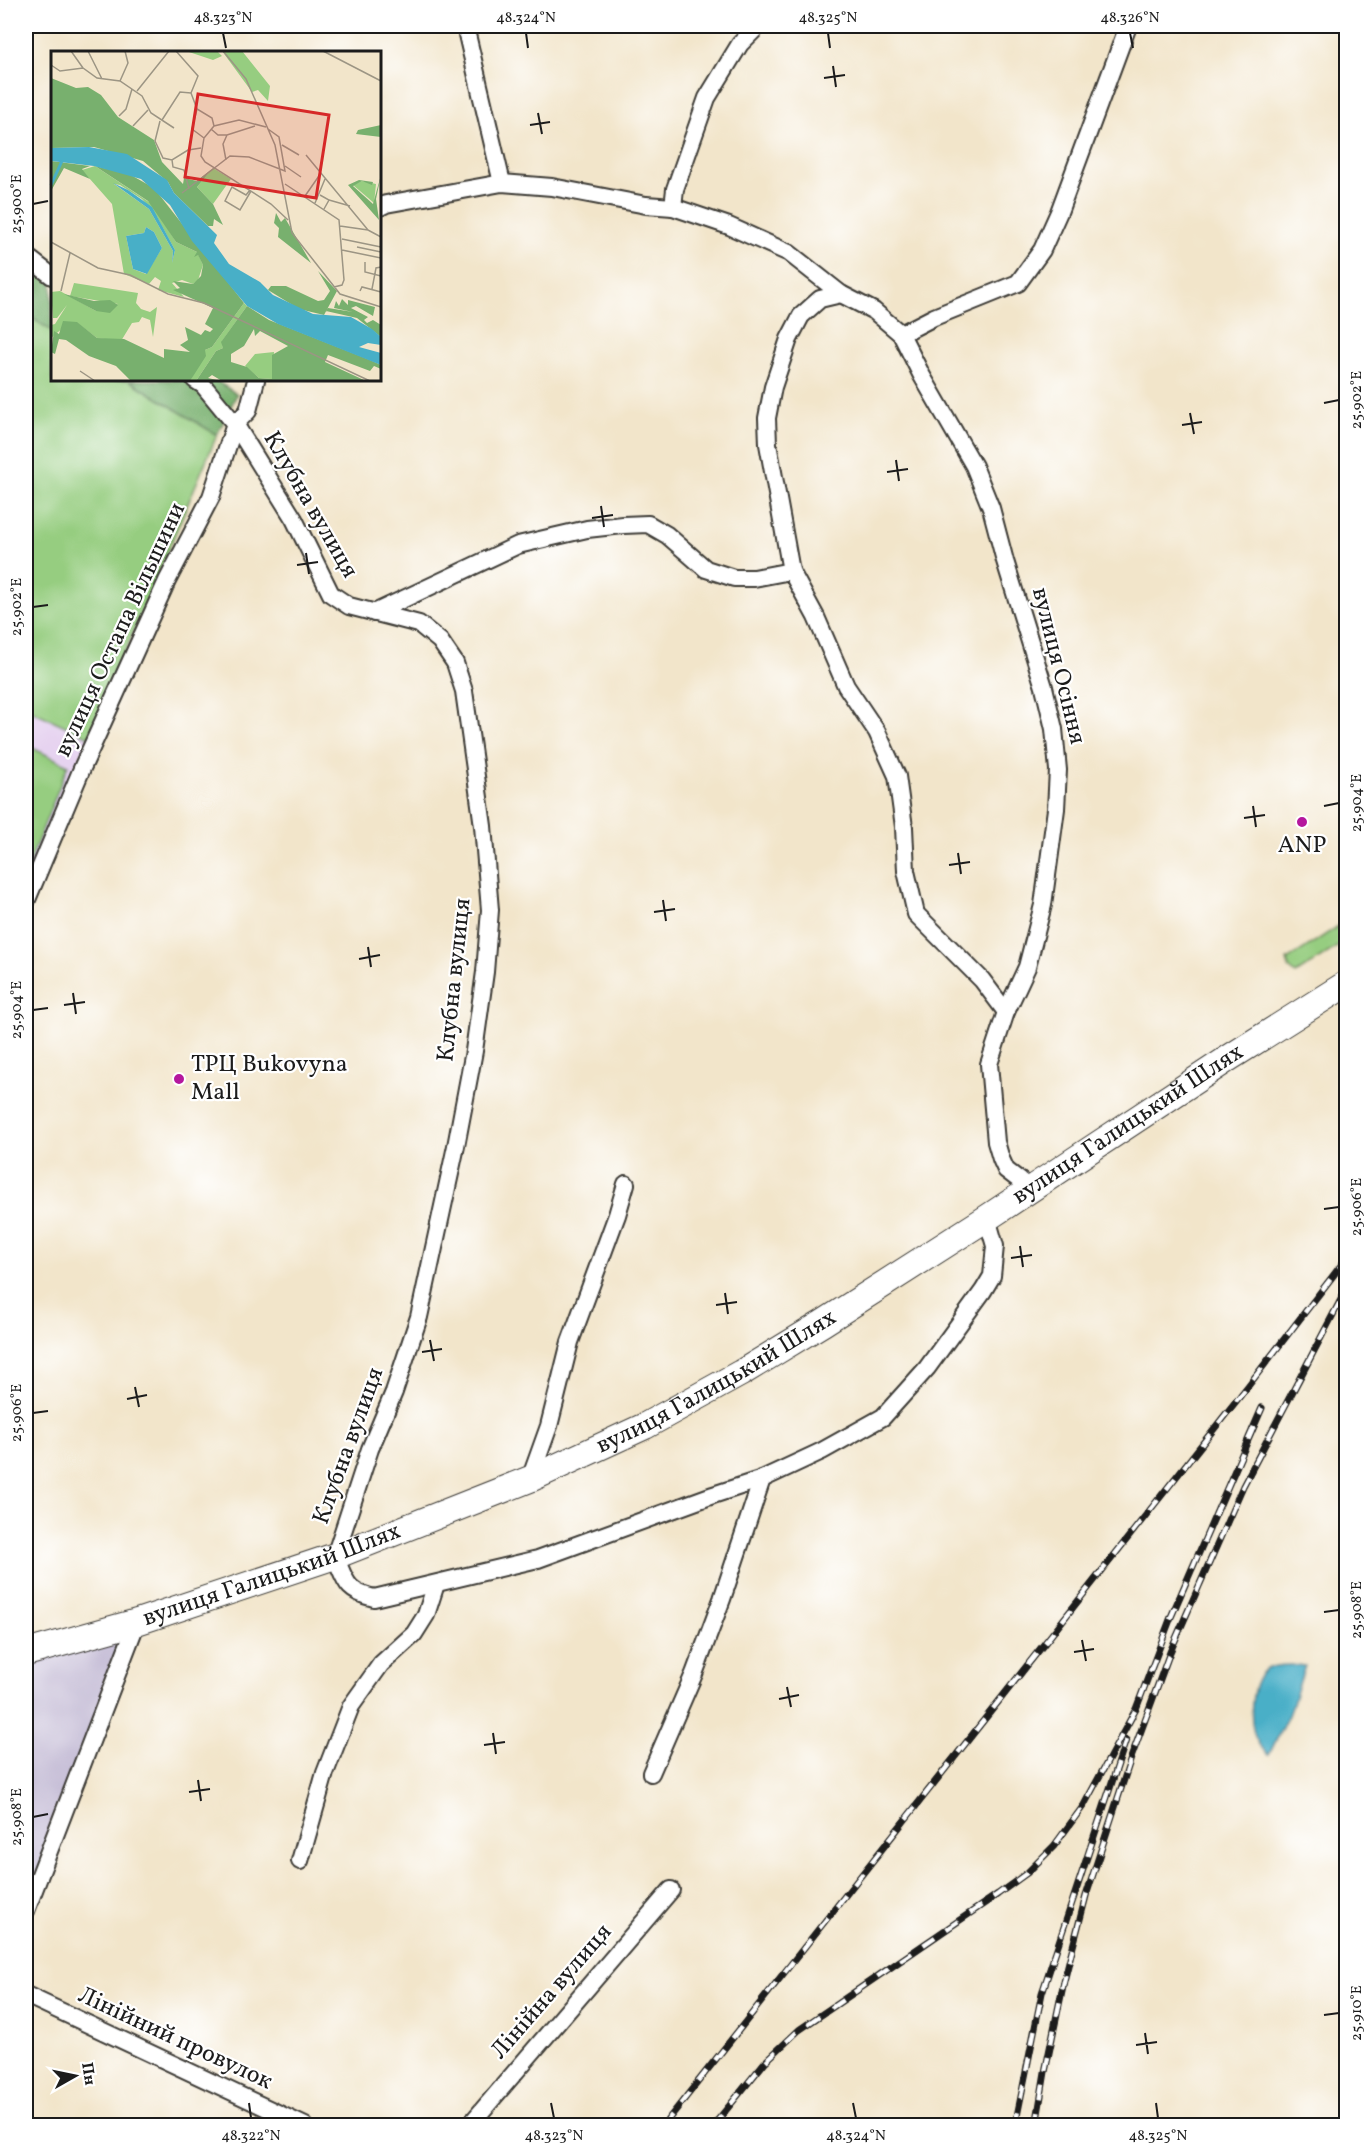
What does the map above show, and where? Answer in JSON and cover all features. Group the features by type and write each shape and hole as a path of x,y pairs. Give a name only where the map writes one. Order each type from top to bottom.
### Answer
{"highway":[{"name":"вулиця Галицький Шлях","path":"26,1653 137,1622 335,1556 530,1479 645,1426 741,1373 987,1218 1229,1058 1347,984"}],"street":[{"path":"465,26 502,183"},
{"path":"673,207 675,189 707,98 740,44 758,26"},
{"path":"381,207 502,183 552,187 646,206 673,207 729,226 789,253 841,294 874,310 901,334 934,317 1018,283 1041,250 1059,212 1082,155 1127,26"},
{"path":"26,256 51,275"},
{"path":"841,294 820,299 801,316 789,339 773,387 767,418 768,444 791,571 821,626 846,686 877,732 897,776 904,827 906,871 916,914 981,980 1006,1012"},
{"name":"вулиця Осіння","path":"901,334 922,376 974,466 992,508 1054,729 1058,770 1056,809 1042,905 1027,967 1006,1012 989,1064 996,1142 1006,1170 1031,1189"},
{"name":"Клубна вулиця","path":"196,381 235,424 294,519 332,594 349,606 419,624 440,641 456,663 464,691 483,826 490,910 485,972 474,1052 456,1146 419,1317 394,1392 370,1449 335,1556"},
{"name":"вулиця Остапа Вільшини","path":"26,902 83,766 162,591 211,497 235,424 248,411 256,381"},
{"path":"374,613 518,545 587,529 623,525 648,524 667,535 706,568 734,578 754,578 791,571"},
{"path":"530,1479 549,1426 570,1342 617,1215 626,1184"},
{"path":"335,1556 346,1582 356,1594 374,1598 538,1559 762,1479 822,1451 883,1417 927,1368 983,1292 992,1276 996,1246 987,1218"},
{"path":"651,1773 694,1674 762,1479"},
{"path":"300,1861 325,1773 351,1706 381,1664 414,1634 426,1615 436,1584"},
{"path":"26,1911 137,1622"},
{"name":"Лінійна вулиця","path":"469,2126 671,1890"},
{"name":"Лінійний провулок","path":"26,1995 305,2126"}],"shaded area":[{"path":"26,708 89,737 26,888"},
{"path":"143,1614 26,1919 26,1648"}],"green space":[{"path":"26,249 51,266 51,330 26,314"},
{"path":"26,314 51,330 51,381 131,381 217,435 89,737 26,708"},
{"path":"131,381 217,381 237,394 217,435"},
{"path":"26,745 68,765 26,871"},
{"path":"1346,921 1346,941 1296,974 1289,968 1287,960"}],"water":[{"path":"1279,1665 1305,1666 1291,1709 1269,1755 1259,1745 1254,1734 1252,1702 1254,1690 1262,1673 1269,1668"}],"railway":[{"path":"663,2126 1346,1259"},
{"path":"1036,2126 1064,1981 1086,1896 1131,1758 1170,1652 1243,1486 1346,1290"},
{"path":"713,2126 765,2062 799,2030 998,1894 1027,1873 1054,1846 1084,1805 1136,1709 1171,1617 1262,1408"},
{"path":"1015,2126 1042,1993 1126,1740"}],"place":[{"name":"ANP","path":"1302,822"},
{"name":"ТРЦ Bukovyna Mall","path":"179,1079"}]}
